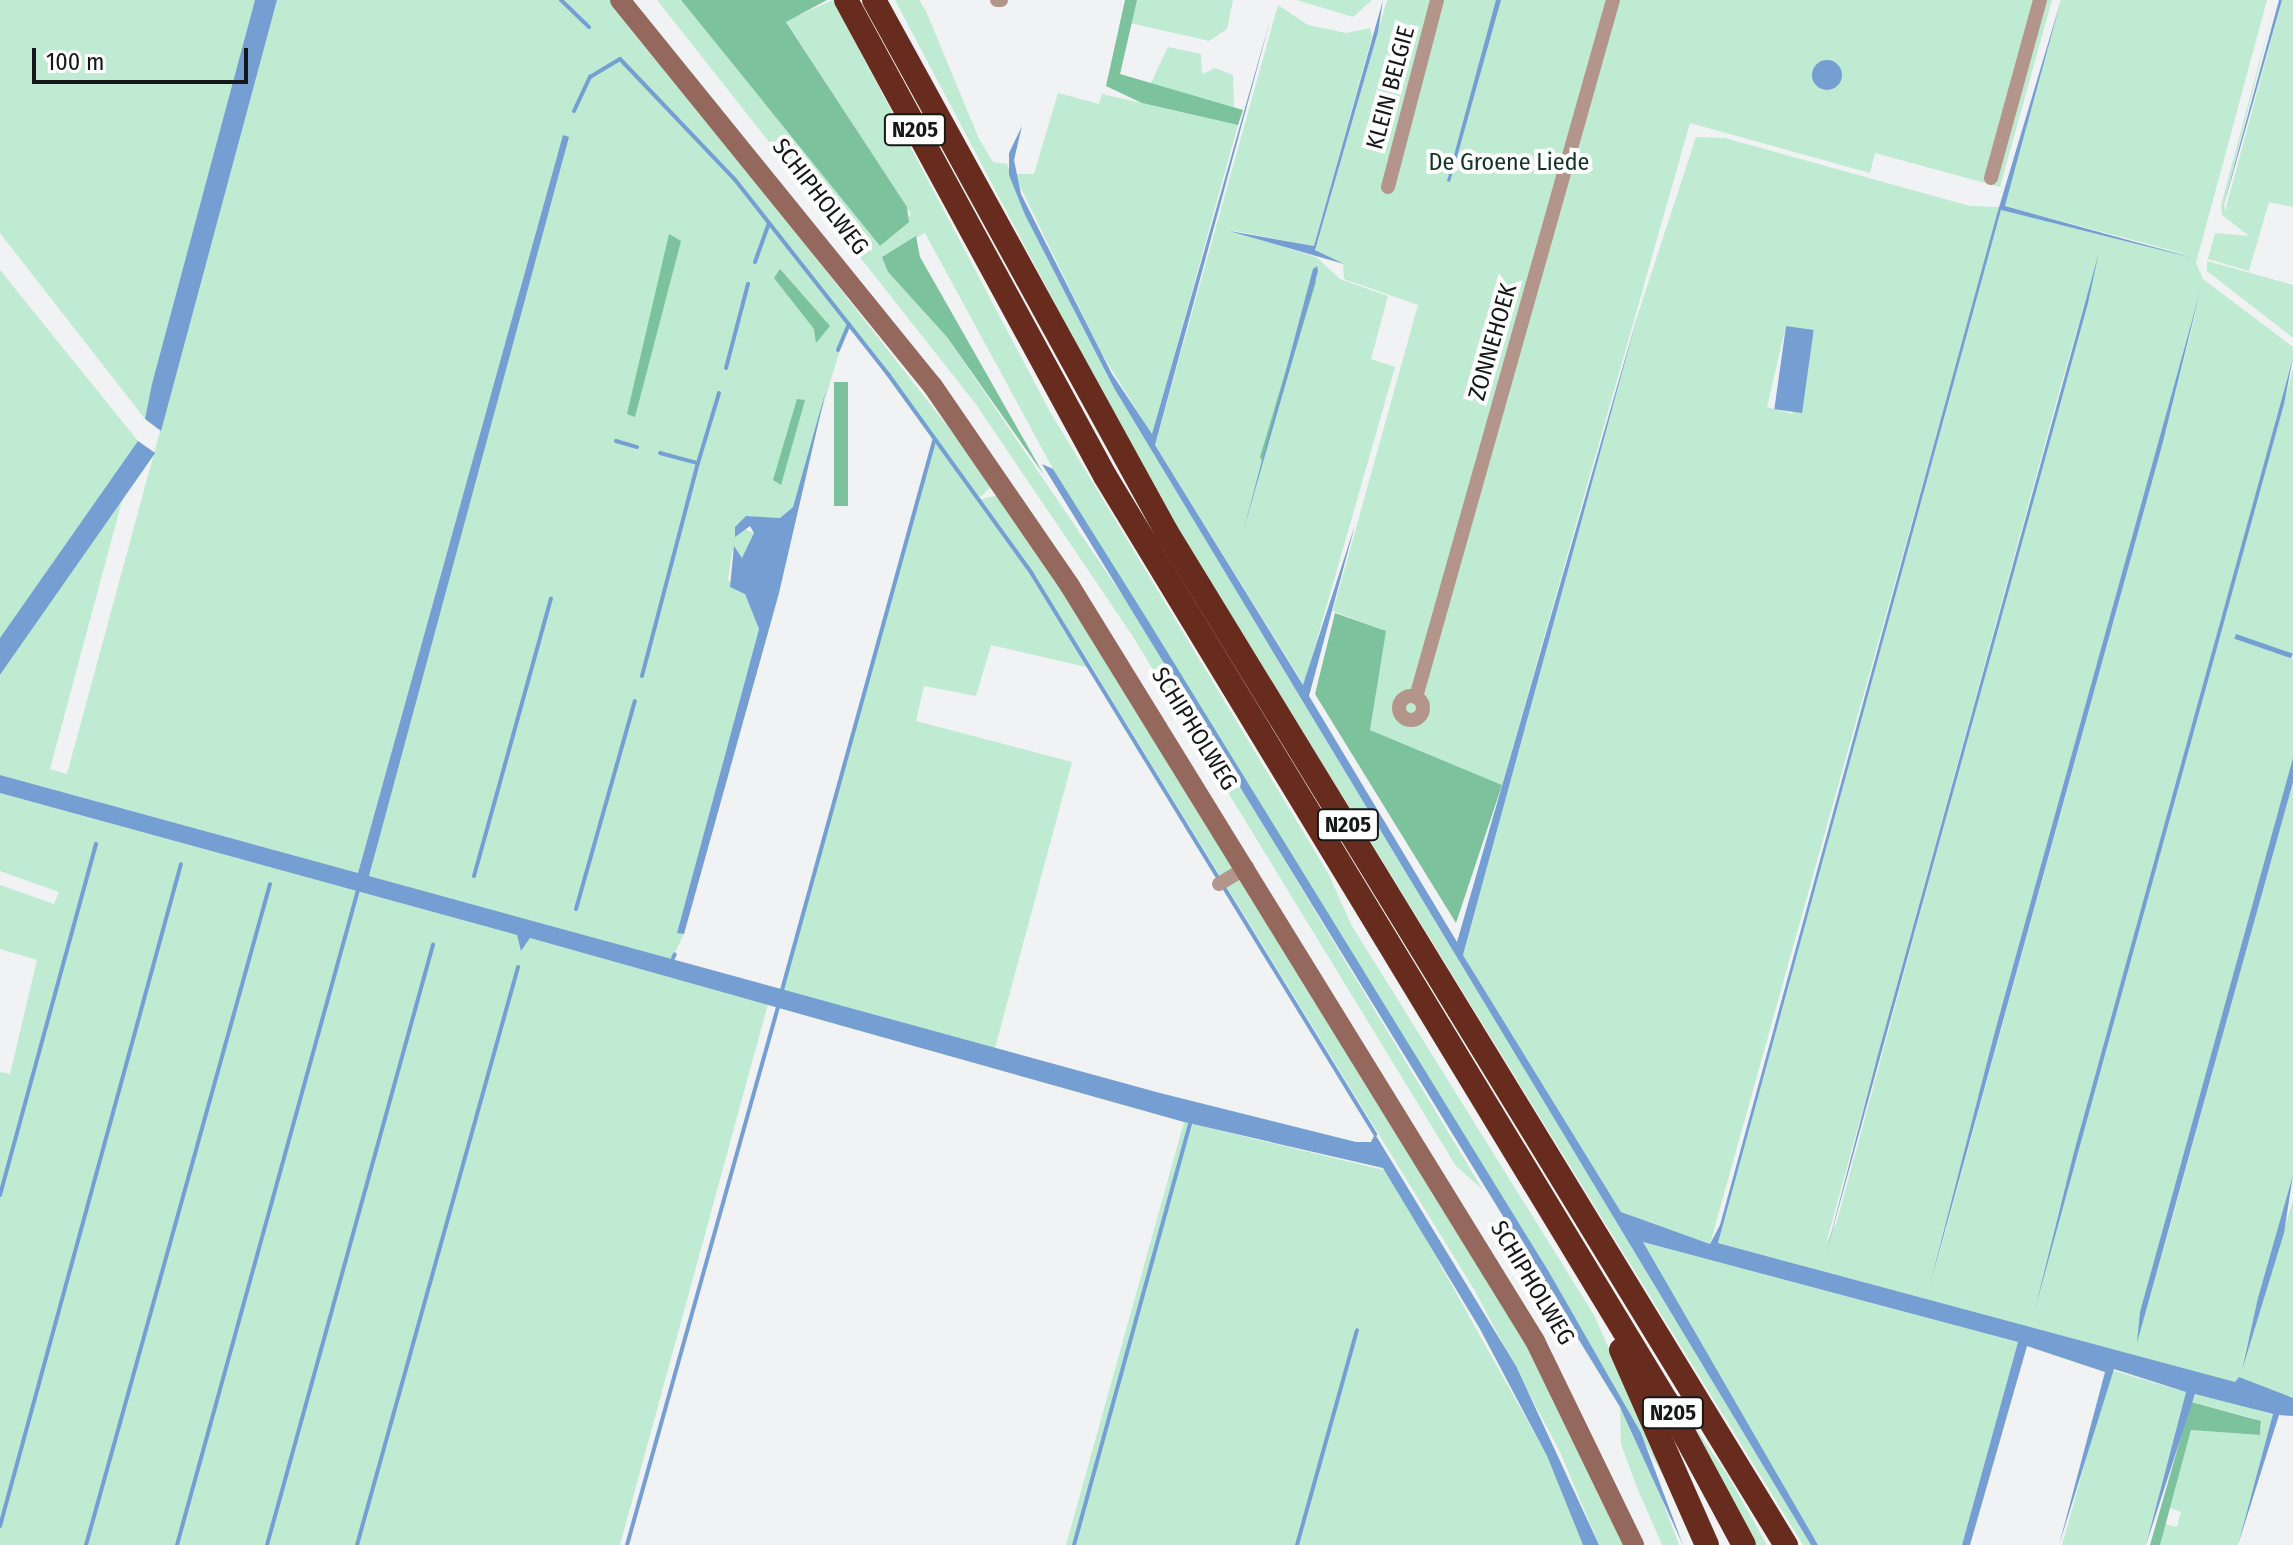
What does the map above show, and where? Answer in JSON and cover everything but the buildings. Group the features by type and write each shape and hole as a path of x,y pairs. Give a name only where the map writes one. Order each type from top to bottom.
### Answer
{"highway":[{"name":"N205","path":"846,0 1105,476 1596,1285 1744,1545"},
{"name":"N205","path":"874,0 1166,531 1786,1545"},
{"name":"N205","path":"1596,1285 1707,1545"}],"main road":[{"name":"SCHIPHOLWEG","path":"620,0 932,385 1087,611 1242,870 1535,1341 1634,1545"}],"street":[{"name":"KLEIN BELGIE","path":"1388,187 1437,0"},
{"name":"ZONNEHOEK","path":"1416,697 1613,0"},
{"path":"1991,178 2040,0"},
{"path":"1219,884 1242,870"}],"green space":[{"path":"0,0 255,0 145,419 0,233"},
{"path":"277,0 614,0 988,478 990,488 977,500 999,495 1040,554 1504,1298 1628,1545 1599,1545 1560,1452 1475,1291 1088,661 1086,667 991,645 976,696 924,686 916,721 1072,762 995,1048 782,990 934,441 848,323 793,507 780,518 746,516 742,528 754,533 751,549 741,559 735,547 732,553 728,580 745,594 759,629 677,933 684,934 670,962 369,876 563,135 358,873 0,775 0,270 138,441 50,769 67,774"},
{"path":"657,0 681,0 880,246 911,214 786,21 833,0 1049,410 1328,873 1352,926 1594,1315 1673,1493 1549,1272 1071,502 925,233 883,256 888,272 947,337 1145,629 1483,1190 1456,1166 1132,635 975,403"},
{"path":"681,0 827,0 786,22 907,207 909,222 880,246"},
{"path":"895,0 919,0 926,11 979,139 993,162 1007,164 1025,215 1114,388 1811,1545 1803,1545 1147,478"},
{"path":"1125,0 1137,0 1120,74 1243,110 1238,125 1142,103 1106,86"},
{"path":"1137,0 1233,0 1227,29 1209,41 1130,23"},
{"path":"1297,0 1372,0 1353,17"},
{"name":"De Groene Liede","path":"1387,0 2052,0 2000,187 1875,153 1870,173 1690,123 1502,785 1370,730 1385,631 1333,611 1418,305 1344,279 1343,264 1315,250"},
{"path":"2061,0 2267,0 2196,263 2203,279 2293,347 2293,358 2032,1308 2293,369 2293,654 2236,639 2293,659 2293,759 2156,1278 2293,778 2293,1175 2241,1368 2293,1200 2293,1398 1718,1243 2001,210 2193,256 2005,206","holes":["2099,253 1837,1221 1826,1244 2061,385","2201,292 2163,442 1931,1284 1995,1031"]},
{"path":"2276,0 2224,204 2225,211 2282,0 2293,0 2293,207 2269,202 2249,271 2208,259 2215,233 2249,236 2222,215 2221,205"},
{"path":"1278,5 1308,25 1346,33 1370,28 1372,36 1314,246 1229,230 1316,257 1340,279 1388,296 1371,359 1395,367 1304,685 1155,445"},
{"path":"1168,47 1201,54 1202,74 1215,68 1233,75 1234,107 1150,85"},
{"path":"1058,93 1099,104 1102,94 1238,125 1152,435 1099,349 1014,174 1034,174"},
{"path":"1696,137 1725,138 1970,206 2000,207 1710,1244 1621,1212 1463,955 1638,314","holes":["1786,326 1814,331 1792,414 1767,407"]},
{"path":"669,234 681,241 635,417 627,414"},
{"path":"916,236 920,257 1044,475 947,337 888,272 882,257"},
{"path":"2207,261 2293,285 2293,338 2207,271"},
{"path":"780,269 830,326 816,343 814,329 774,278"},
{"path":"1314,276 1316,282 1262,461 1260,457"},
{"path":"834,382 848,382 848,506 834,506"},
{"path":"797,399 805,400 781,485 773,480"},
{"path":"1335,613 1386,631 1370,730 1502,785 1456,923 1315,694"},
{"path":"0,793 518,935 521,950 530,938 768,1004 620,1545 0,1545 0,1072 10,1074 37,960 0,949 0,885 54,904 59,892 0,871"},
{"path":"1184,1122 1388,1171 1547,1456 1583,1545 1066,1545"},
{"path":"1643,1242 2018,1342 1962,1545 1818,1545 1688,1330"},
{"path":"2111,1370 2186,1392 2146,1545 2062,1545"},
{"path":"2198,1392 2273,1415 2238,1545 2160,1545 2165,1524 2177,1527 2181,1512 2170,1508 2191,1430 2260,1435 2262,1423 2253,1418 2191,1402"},
{"path":"2191,1402 2261,1421 2260,1435 2191,1430 2160,1545 2150,1545"},
{"path":"1620,1407 1641,1443 1679,1545 1662,1545 1636,1485 1621,1444"},
{"path":"1692,1423 1727,1474 1767,1545 1754,1545"}],"water":[{"path":"255,0 277,0 161,431 145,419 152,384"},
{"path":"1383,0 1378,32 1315,250 1344,264 1229,231 1314,246"},
{"path":"1496,0 1501,0 1450,182 1447,181"},
{"path":"2061,0 2005,206 2193,258 2001,210 1718,1243 2235,1382 2239,1377 2293,1398 2293,1416 2279,1415 2238,1545 2273,1414 2195,1394 2146,1545 2186,1392 2114,1369 2059,1545 2105,1372 2027,1346 1970,1545 1962,1545 2018,1342 1643,1242 1818,1545 1811,1545 1114,388 1025,215 1009,175 1009,153 1022,126 1014,160 1021,194 1112,374 1152,434 1271,17 1155,445 1303,685 1355,525 1309,696 1457,942 1638,314 1463,955 1621,1212 1710,1244 1720,1225 1997,214"},
{"path":"2279,0 2282,0 2222,212 2241,140"},
{"path":"1827,60 1838,64 1842,75 1838,86 1827,90 1816,86 1812,75 1816,64"},
{"path":"563,135 569,137 369,876 1160,1093 1356,1142 1371,1142 1375,1134 1516,1366 1599,1545 1583,1545 1547,1456 1480,1329 1383,1168 1184,1122 530,938 521,951 517,935 0,793 0,775 358,873"},
{"path":"2099,252 2088,303 1825,1257 1878,1054"},
{"path":"1317,266 1318,271 1243,532 1313,269"},
{"path":"2200,292 2163,442 1930,1285 1995,1031"},
{"path":"1786,326 1814,330 1802,413 1774,409"},
{"path":"2293,358 2284,404 2035,1309 2074,1152"},
{"path":"826,390 779,593 684,934 677,933 759,629 745,594 730,587 734,546 742,558 754,533 750,526 735,537 735,527 746,516 780,518 793,507"},
{"path":"138,441 155,453 0,675 0,638"},
{"path":"1042,464 1053,469 1549,1272 1641,1433 1683,1545 1620,1407"},
{"path":"2236,634 2293,654 2291,658 2234,639"},
{"path":"2293,758 2293,782 2137,1343 2140,1312"},
{"path":"2293,1175 2284,1233 2242,1370 2258,1298"}],"waterway":[{"path":"561,0 589,27"},
{"path":"574,111 590,77 620,59 736,181 888,374 1032,574 1375,1134"},
{"path":"755,262 769,223"},
{"path":"726,368 748,284"},
{"path":"838,350 849,324"},
{"path":"660,453 698,463 719,393"},
{"path":"616,441 637,447"},
{"path":"782,990 934,441"},
{"path":"642,676 698,463"},
{"path":"474,876 551,598"},
{"path":"576,909 635,701"},
{"path":"0,1195 96,844"},
{"path":"0,1526 181,864"},
{"path":"86,1545 270,884"},
{"path":"177,1545 358,890"},
{"path":"267,1545 433,945"},
{"path":"673,958 675,954"},
{"path":"357,1545 518,967"},
{"path":"627,1545 778,1007"},
{"path":"1074,1545 1190,1123"},
{"path":"1297,1545 1357,1330"}]}
